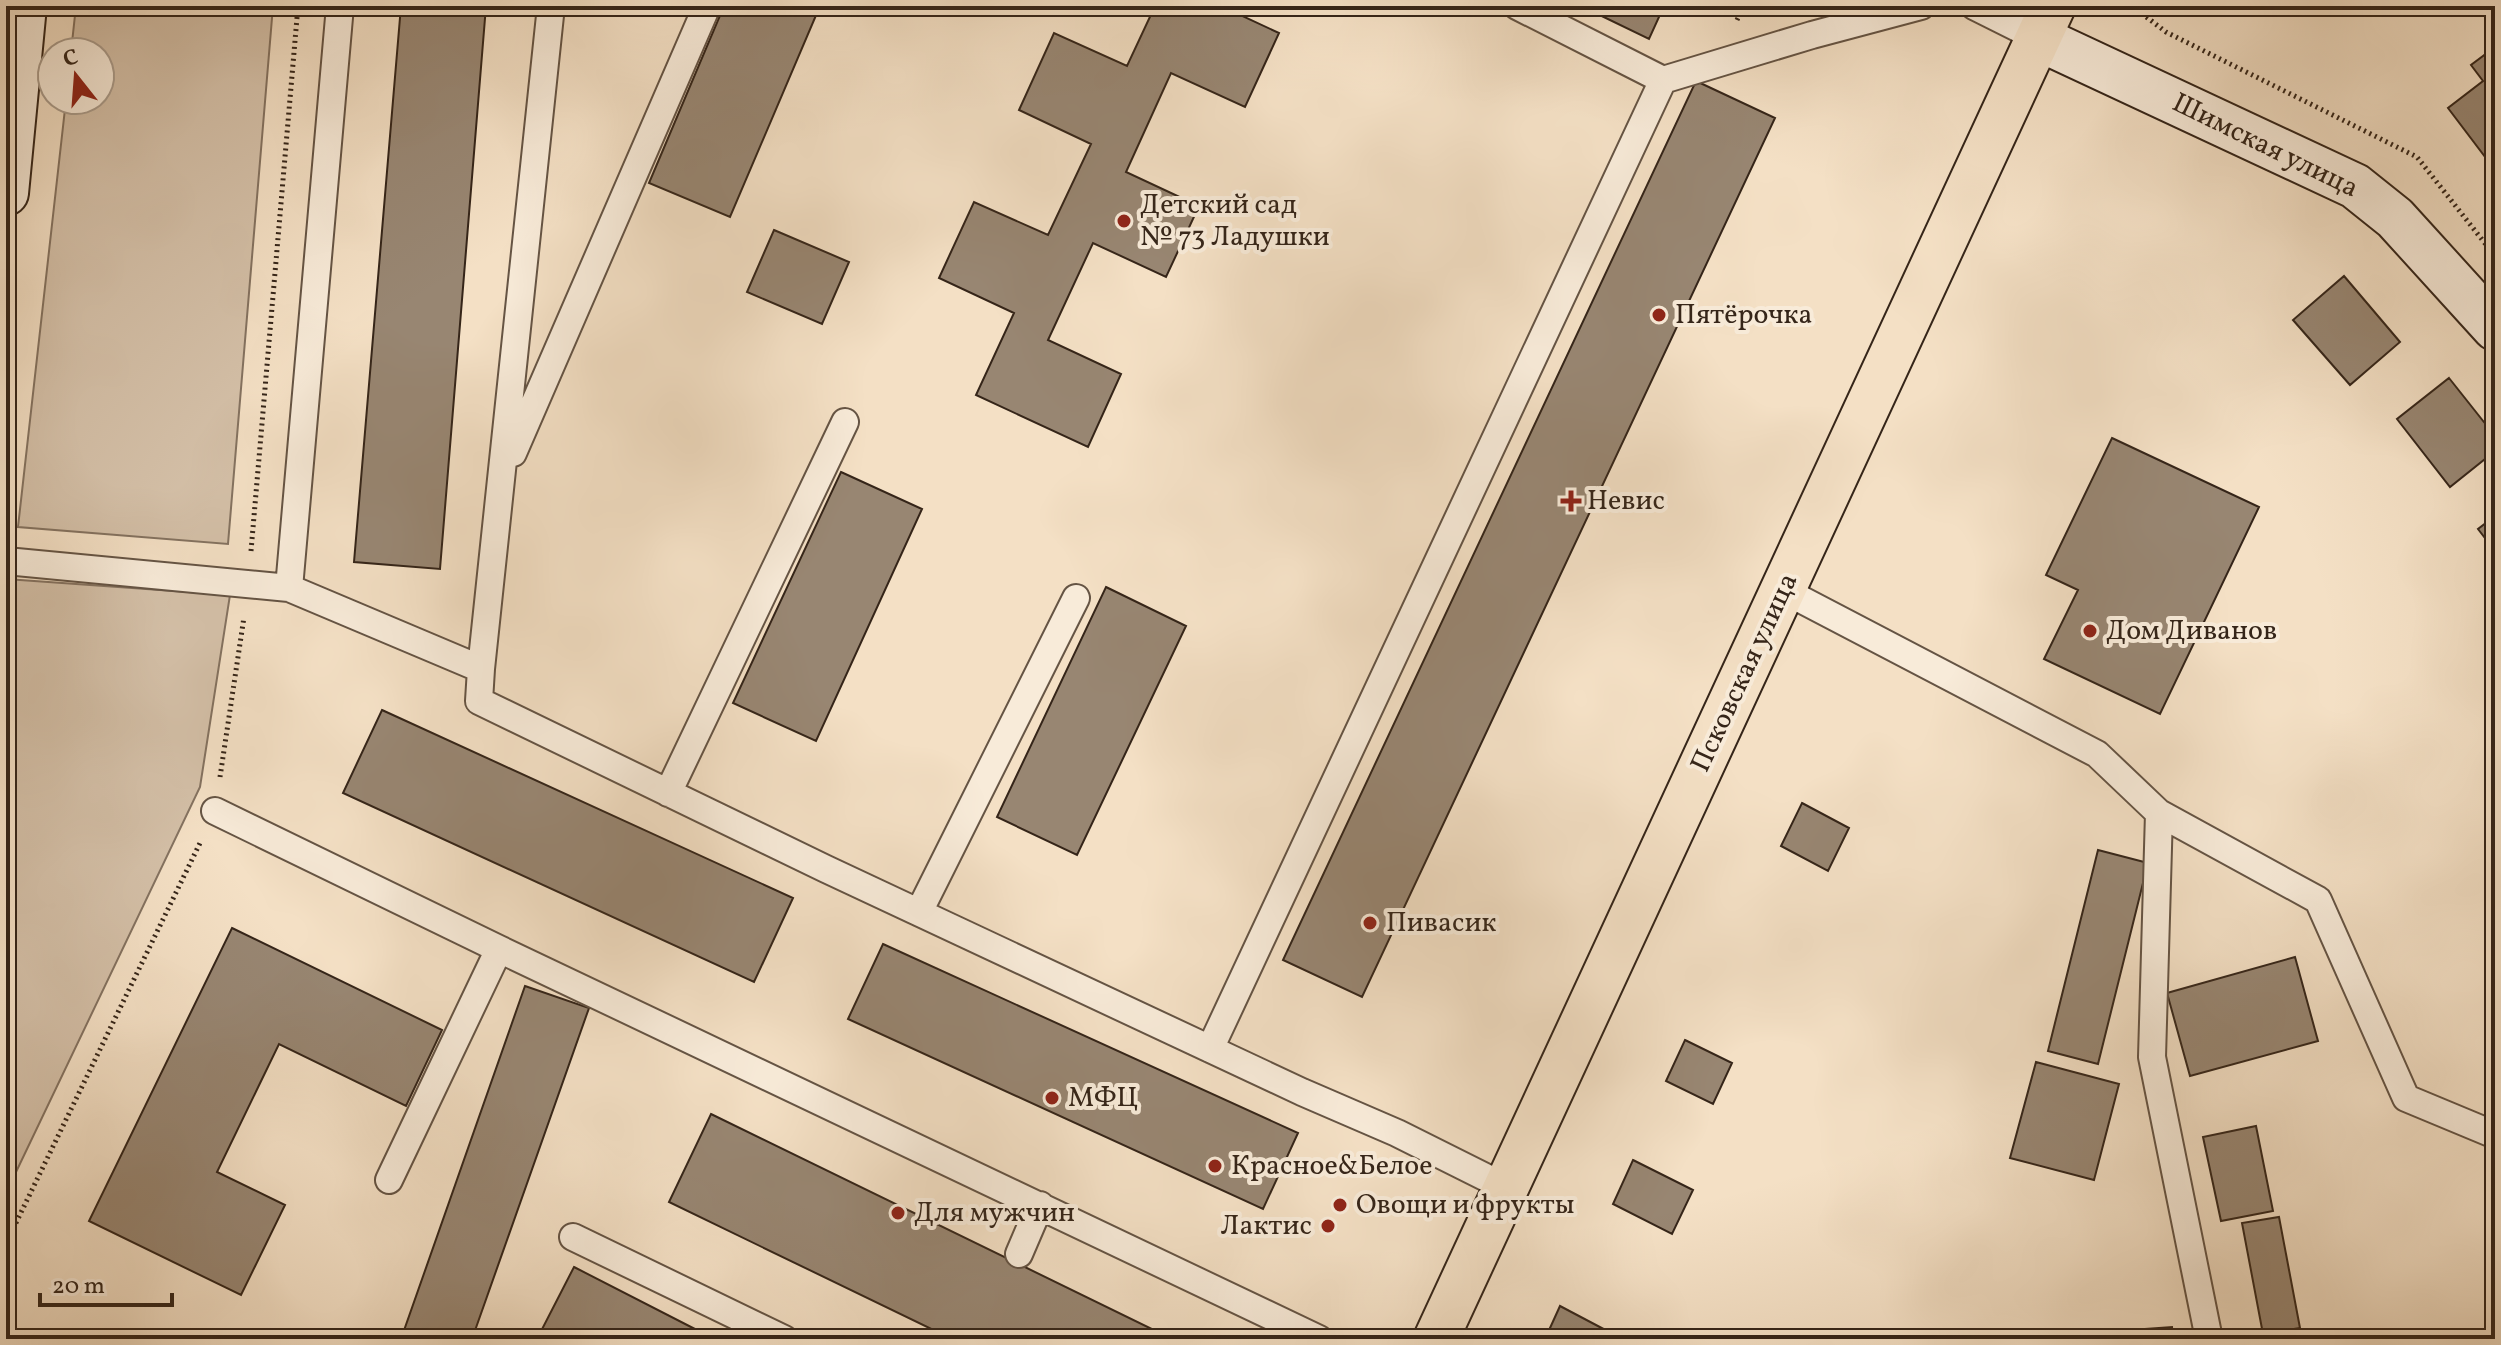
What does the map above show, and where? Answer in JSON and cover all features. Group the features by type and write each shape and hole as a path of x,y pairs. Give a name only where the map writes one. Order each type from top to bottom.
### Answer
{"main road":[{"name":"Псковская улица","path":"1436,1339 2046,22"}],"street":[{"path":"6,193 24,6"},
{"name":"Шимская улица","path":"2046,22 2355,186 2395,218 2495,328"}],"lane":[{"path":"289,588 340,6"},
{"path":"551,6 479,701 1210,1049 1397,1133 1507,1188"},
{"path":"502,479 707,6"},
{"path":"1517,6 1663,80 1921,6"},
{"path":"1974,6 2046,22"},
{"path":"1210,1049 1663,80"},
{"path":"668,793 845,422"},
{"path":"6,561 289,588 481,669"},
{"path":"1783,590 2097,754 2159,813 2318,900 2406,1098 2495,1135"},
{"path":"919,912 1076,598"},
{"path":"215,811 1319,1339"},
{"path":"2159,813 2152,1057 2209,1339"},
{"path":"389,1180 499,949"},
{"path":"1019,1254 1040,1205"},
{"path":"573,1237 784,1339"}],"path":[{"path":"6,1238 215,811 249,582 298,6"}],"shaded area":[{"path":"76,6 273,6 228,544 18,527 64,116 116,116 116,36 73,36"},
{"path":"6,579 230,595 200,787 6,1193"}],"building":[{"path":"401,6 486,6 440,569 354,562"},
{"path":"724,6 820,6 730,217 649,183"},
{"name":"Детский сад № 73 Ладушки","path":"1155,6 1221,6 1279,33 1245,107 1171,73 1126,172 1199,206 1166,277 1093,243 1048,340 1121,374 1088,447 976,395 1014,313 939,278 974,202 1048,235 1091,144 1019,110 1054,33 1127,66"},
{"path":"1581,6 1664,6 1649,39"},
{"path":"2495,47 2495,170 2448,108 2483,81 2471,65"},
{"path":"1696,81 1775,118 1362,997 1283,960"},
{"path":"774,230 849,262 822,324 747,292"},
{"path":"2344,276 2400,342 2350,385 2293,320"},
{"path":"2449,378 2495,436 2495,451 2450,487 2397,419"},
{"path":"2112,438 2259,507 2160,714 2044,659 2078,590 2046,575"},
{"path":"841,472 922,509 816,741 733,703"},
{"path":"2495,516 2495,551 2478,529"},
{"path":"1106,587 1186,626 1077,855 997,817"},
{"path":"382,710 793,898 754,982 343,793"},
{"path":"1802,803 1849,828 1828,871 1781,846"},
{"path":"2098,850 2148,863 2098,1064 2048,1051"},
{"path":"232,928 442,1030 406,1106 279,1044 217,1172 285,1205 241,1295 89,1221"},
{"path":"883,944 1298,1133 1263,1209 848,1019"},
{"path":"2295,957 2318,1041 2190,1076 2167,993"},
{"path":"525,986 589,1008 472,1339 401,1339"},
{"path":"1685,1040 1732,1063 1713,1104 1666,1081"},
{"path":"2036,1062 2119,1084 2094,1180 2010,1158"},
{"path":"711,1114 1156,1331 1153,1339 952,1339 669,1202"},
{"path":"2256,1126 2273,1211 2221,1221 2203,1137"},
{"path":"1633,1160 1693,1190 1672,1234 1613,1204"},
{"path":"2279,1217 2300,1328 2263,1334 2242,1223"},
{"path":"574,1267 695,1329 690,1339 537,1339"},
{"path":"1560,1306 1615,1335 1613,1339 1545,1339"},
{"path":"2172,1327 2173,1339 2031,1339 2031,1337"}],"place":[{"name":"Детский сад № 73 Ладушки","path":"1124,221"},
{"name":"Пятёрочка","path":"1659,315"},
{"name":"Невис","path":"1571,501"},
{"name":"Дом Диванов","path":"2090,631"},
{"name":"Пивасик","path":"1370,923"},
{"name":"МФЦ","path":"1052,1098"},
{"name":"Красное&Белое","path":"1215,1166"},
{"name":"Овощи и фрукты","path":"1340,1205"},
{"name":"Для мужчин","path":"898,1213"},
{"name":"Лактис","path":"1328,1226"}]}
